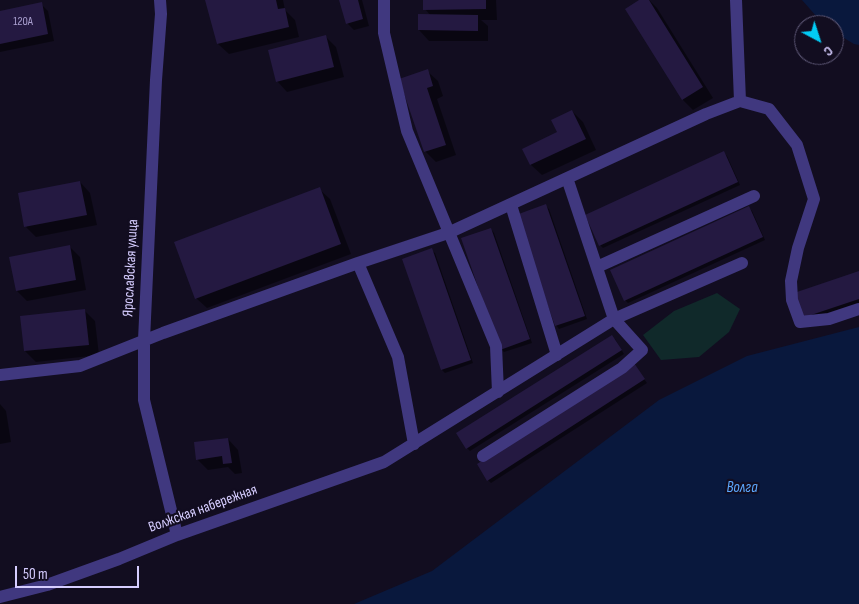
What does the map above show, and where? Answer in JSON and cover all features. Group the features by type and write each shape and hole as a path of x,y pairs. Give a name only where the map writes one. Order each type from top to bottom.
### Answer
{"street":[{"name":"Ярославская улица","path":"160,0 161,14 156,80 144,340 144,400 177,534"},
{"path":"384,0 384,33 406,131 496,346 498,392"},
{"path":"736,0 740,101"},
{"path":"0,374 80,366 144,340 358,263 448,234 706,114 740,101 769,109 798,145 814,199 798,248 791,281 792,300 800,322 829,319 859,309"},
{"path":"483,456 622,368 642,350 614,318 567,178"},
{"path":"597,267 754,196"},
{"path":"511,204 557,355"},
{"path":"358,263 398,356 414,444"},
{"name":"Волжская набережная","path":"0,597 47,584 110,562 177,534 384,462 614,318 742,263"}],"green space":[{"path":"717,293 740,309 729,332 699,357 661,360 643,335 674,311"}],"water":[{"path":"802,0 859,0 859,45 844,38 844,15 815,15"},
{"name":"Волга","path":"859,327 859,604 354,604 432,571 659,400 747,356"}],"building":[{"path":"205,0 276,0 278,9 285,8 289,27 217,44"},
{"path":"339,0 358,0 363,19 346,24"},
{"path":"423,0 486,0 486,9 423,10"},
{"path":"639,0 649,0 703,87 682,100 625,9"},
{"path":"42,2 48,34 0,44 0,11"},
{"path":"418,14 478,15 478,31 418,30"},
{"path":"326,35 334,67 276,82 268,50"},
{"path":"428,69 433,86 427,88 446,145 424,152 399,79"},
{"path":"572,110 586,139 530,165 522,149 557,132 551,120"},
{"path":"724,151 738,182 599,246 585,215"},
{"path":"80,181 87,215 24,227 18,193"},
{"path":"320,187 341,244 195,299 174,242"},
{"path":"546,204 585,316 555,326 516,215"},
{"path":"749,206 763,237 624,301 610,270"},
{"path":"491,228 530,339 500,350 461,238"},
{"path":"70,245 76,280 16,291 9,257"},
{"path":"432,248 471,360 441,370 402,259"},
{"path":"859,271 859,299 802,318 794,293"},
{"path":"85,309 89,345 24,351 20,316"},
{"path":"612,335 622,350 466,449 456,433"},
{"path":"634,363 645,379 487,481 477,464"},
{"path":"228,438 232,463 223,464 222,456 196,460 194,442"}]}
